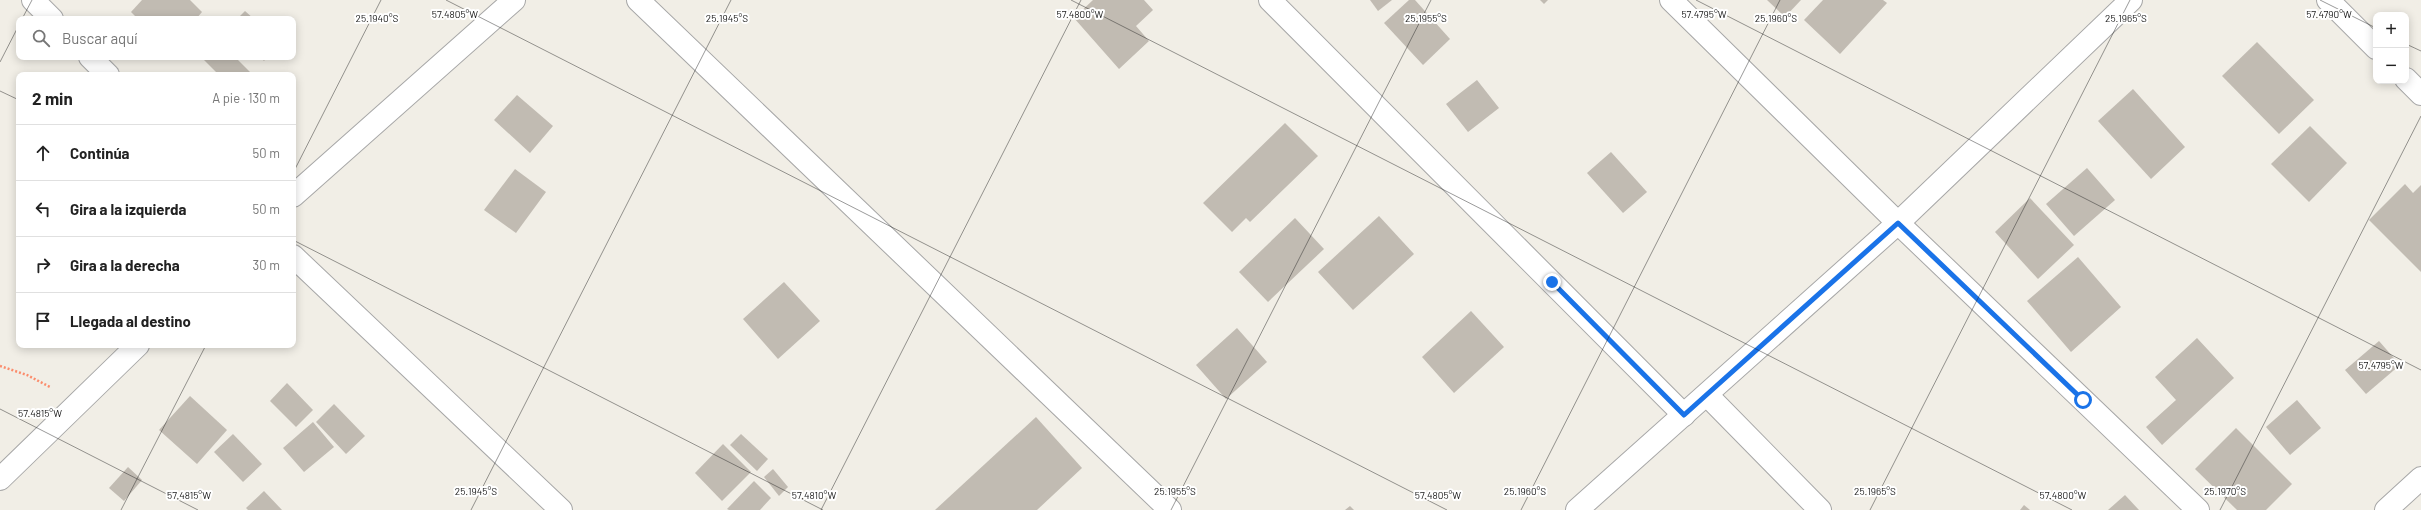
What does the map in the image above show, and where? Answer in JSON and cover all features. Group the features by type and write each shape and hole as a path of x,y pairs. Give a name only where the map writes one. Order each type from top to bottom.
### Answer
{"street":[{"path":"33,0 49,16"},
{"path":"296,193 514,0"},
{"path":"638,0 1170,510"},
{"path":"1270,0 1684,415"},
{"path":"1671,0 1898,223 2198,510"},
{"path":"1577,510 1898,223 2131,0"},
{"path":"2328,0 2373,45"},
{"path":"93,60 105,72"},
{"path":"2409,82 2421,94"},
{"path":"296,259 561,510"},
{"path":"0,479 135,348"},
{"path":"1707,395 1820,510"},
{"path":"2386,510 2421,478"}],"path":[{"path":"0,366 27,375 79,402"}],"building":[{"path":"142,0 190,0 202,12 199,16 135,16 131,12"},
{"path":"1093,0 1144,0 1153,10 1136,26 1149,41 1119,69 1074,18"},
{"path":"1370,0 1392,0 1378,11"},
{"path":"1409,0 1415,0 1450,39 1423,65 1384,23"},
{"path":"1540,0 1548,0 1544,4"},
{"path":"1767,0 1801,0 1785,17"},
{"path":"1823,0 1883,0 1887,3 1840,54 1804,20"},
{"path":"245,11 251,16 240,16"},
{"path":"2257,42 2314,100 2279,134 2222,76"},
{"path":"204,60 238,60 250,72 216,72"},
{"path":"1477,80 1499,108 1468,132 1446,104"},
{"path":"2133,89 2185,147 2151,179 2098,121"},
{"path":"517,95 553,126 530,153 494,120"},
{"path":"1285,123 1318,156 1250,222 1246,218 1232,232 1203,203"},
{"path":"2310,126 2347,163 2309,202 2271,164"},
{"path":"1611,152 1647,192 1623,213 1587,173"},
{"path":"2087,168 2115,200 2074,236 2046,204"},
{"path":"515,169 546,192 516,233 484,210"},
{"path":"2405,184 2413,193 2421,185 2421,272 2369,220"},
{"path":"2030,198 2074,245 2038,279 1995,232"},
{"path":"1379,216 1414,254 1353,310 1318,272"},
{"path":"1295,218 1324,249 1268,302 1239,272"},
{"path":"2078,257 2121,307 2071,352 2027,301"},
{"path":"784,282 820,321 778,359 743,319"},
{"path":"1471,311 1504,347 1454,393 1422,357"},
{"path":"1237,328 1267,362 1226,399 1196,365"},
{"path":"2197,338 2234,378 2162,445 2146,427 2176,400 2155,377"},
{"path":"2379,341 2400,365 2366,394 2345,370"},
{"path":"287,383 313,410 296,427 270,401"},
{"path":"190,396 227,430 197,464 159,430"},
{"path":"2297,400 2321,428 2290,455 2266,427"},
{"path":"334,404 365,436 346,454 316,422"},
{"path":"1036,417 1082,468 1037,510 935,510"},
{"path":"313,422 334,447 304,472 283,448"},
{"path":"2236,428 2292,484 2266,510 2237,510 2195,469"},
{"path":"233,434 262,464 243,482 214,452"},
{"path":"741,434 768,459 757,471 730,445"},
{"path":"723,444 751,472 722,501 695,473"},
{"path":"128,467 142,480 124,501 109,488"},
{"path":"773,469 788,487 779,496 764,477"},
{"path":"754,481 771,498 760,510 727,509"},
{"path":"264,491 282,510 248,510 246,508"},
{"path":"2125,495 2139,510 2108,510"},
{"path":"2024,505 2030,510 2020,510"},
{"path":"1350,506 1354,510 1345,510"}],"route":[{"path":"1552,282 1684,415 1898,223 2083,400"}]}
